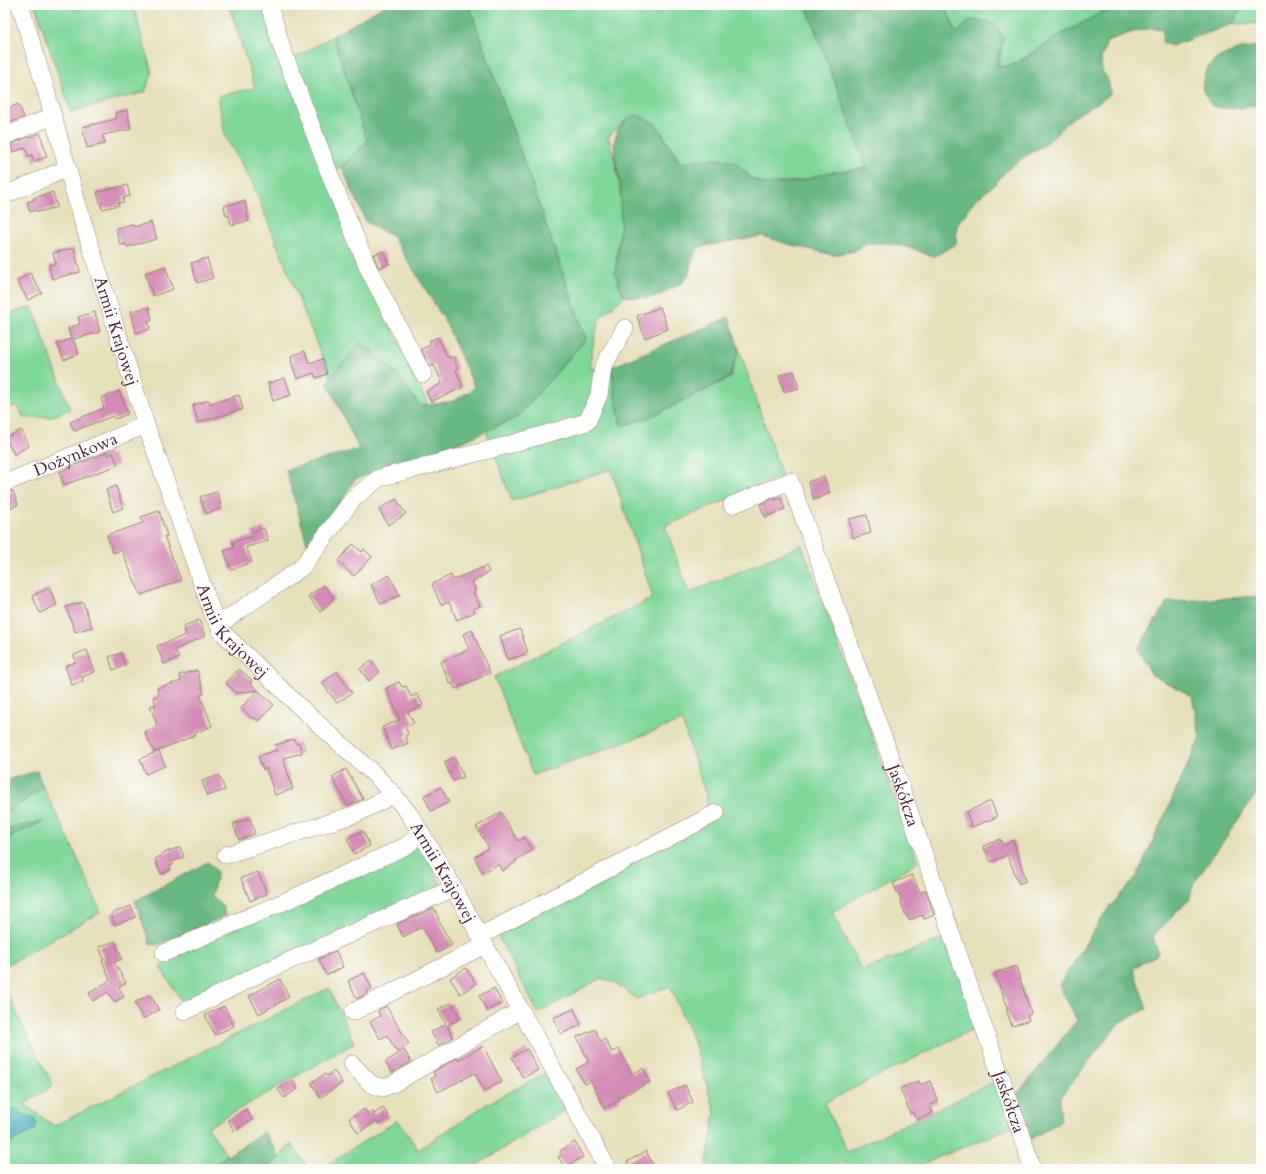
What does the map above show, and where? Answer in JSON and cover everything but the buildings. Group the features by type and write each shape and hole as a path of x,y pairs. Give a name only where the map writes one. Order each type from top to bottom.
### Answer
{"street":[{"name":"Armii Krajowej","path":"20,5 146,425 215,619 222,632 303,710 375,775 410,815 454,888 608,1169"},
{"path":"269,5 282,48 326,166 366,263 423,374"},
{"path":"5,136 53,116"},
{"path":"5,195 68,168"},
{"path":"215,619 226,619 301,568 354,498 379,478 508,445 588,422 599,395 603,367 625,328"},
{"name":"Dożynkowa","path":"5,482 146,425"},
{"name":"Jaskółcza","path":"732,505 790,482 900,781 1033,1169"},
{"path":"226,855 356,814 385,799 390,791"},
{"path":"353,1012 716,813"},
{"path":"164,953 293,898 406,846 421,833"},
{"path":"184,1012 255,976 454,888"},
{"path":"352,1064 371,1084 382,1088 393,1084 521,1010"}],"green space":[{"path":"35,5 133,5 152,73 145,92 71,112"},
{"path":"229,5 264,5 394,333 428,405 420,406 402,380 361,342 330,377 252,182 225,136 218,96 255,88"},
{"path":"386,5 469,5 586,339 517,417 448,448 355,479 310,553 286,470 359,449 327,382 361,341 402,380 420,406 454,401 475,388 444,319 393,237 366,222 342,167 367,141 333,36"},
{"path":"469,5 806,5 867,168 827,173 800,181 764,184 753,179 734,162 718,159 680,163 656,124 627,119 608,137 614,157 620,189 621,220 616,272 617,279 624,296 599,319 591,355 591,369 612,367 615,395 621,426 648,418 730,378 739,349 782,476 665,526 689,593 802,545 918,862 832,912 862,971 949,936 977,1027 824,1103 847,1152 996,1081 1015,1126 910,1169 848,1169 845,1162 831,1169 706,1169 715,1113 695,1045 670,986 637,999 614,982 601,978 538,1013 497,934 709,821 707,800 682,721 533,775 494,677 653,598 611,469 512,501 486,431 517,417 586,339"},
{"path":"806,5 945,5 956,33 970,20 988,22 996,25 1003,38 998,67 1010,66 1026,58 1051,40 1109,8 1122,5 1242,5 1233,24 1171,46 1162,42 1163,29 1156,28 1135,32 1107,41 1101,60 1102,71 1107,78 1111,93 1069,120 1047,143 1024,157 1007,170 994,185 974,201 957,226 956,244 933,257 912,248 886,243 873,243 865,245 854,251 833,255 762,236 699,247 691,262 689,273 683,282 660,295 647,298 624,296 615,273 621,221 621,187 615,159 614,143 618,130 627,119 637,115 656,124 680,163 702,159 718,159 734,162 753,179 765,184 800,181 827,173 867,168"},
{"path":"945,5 1123,5 1109,8 1010,66 998,67 1003,38 956,34"},
{"path":"1242,5 1261,5 1261,23 1233,24"},
{"path":"333,36 367,141 335,173 292,60"},
{"path":"1261,45 1261,105 1233,109 1212,106 1203,88 1207,69 1212,63 1227,54 1244,48"},
{"path":"32,307 70,409 51,417 24,418 17,406 5,408 5,314"},
{"path":"729,317 739,349 730,377 648,418 621,426 615,395 612,367"},
{"path":"1261,596 1261,787 1194,883 1189,900 1153,936 1158,954 1133,968 1147,1009 1119,1023 1062,1095 1059,1104 1061,1121 1027,1141 1012,1101 1077,1020 1059,985 1107,910 1136,878 1200,738 1192,696 1152,675 1138,649 1167,602"},
{"path":"37,771 43,787 5,815 5,782"},
{"path":"43,787 72,846 101,912 5,966 5,840 41,822 15,827 5,832 5,815"},
{"path":"43,821 5,840 5,832 15,827"},
{"path":"419,842 442,887 185,1006 160,967 174,957"},
{"path":"208,862 217,872 212,896 223,906 225,916 157,945 150,944 135,901"},
{"path":"329,988 354,1043 208,1127 227,1156 207,1169 5,1169 5,1140 8,1143 34,1130 36,1127 36,1120 34,1117 25,1116 22,1112 13,1109 5,1113 5,990 53,1086 24,1104 54,1126"},
{"path":"548,1072 566,1110 470,1169 320,1169 398,1120 418,1150 487,1104"},
{"path":"264,1132 279,1158 265,1169 207,1169"},
{"path":"291,1144 310,1169 265,1169 279,1158"}],"water":[{"path":"13,1109 17,1109 25,1116 34,1117 36,1127 35,1130 8,1143 5,1140 5,1113"}]}
